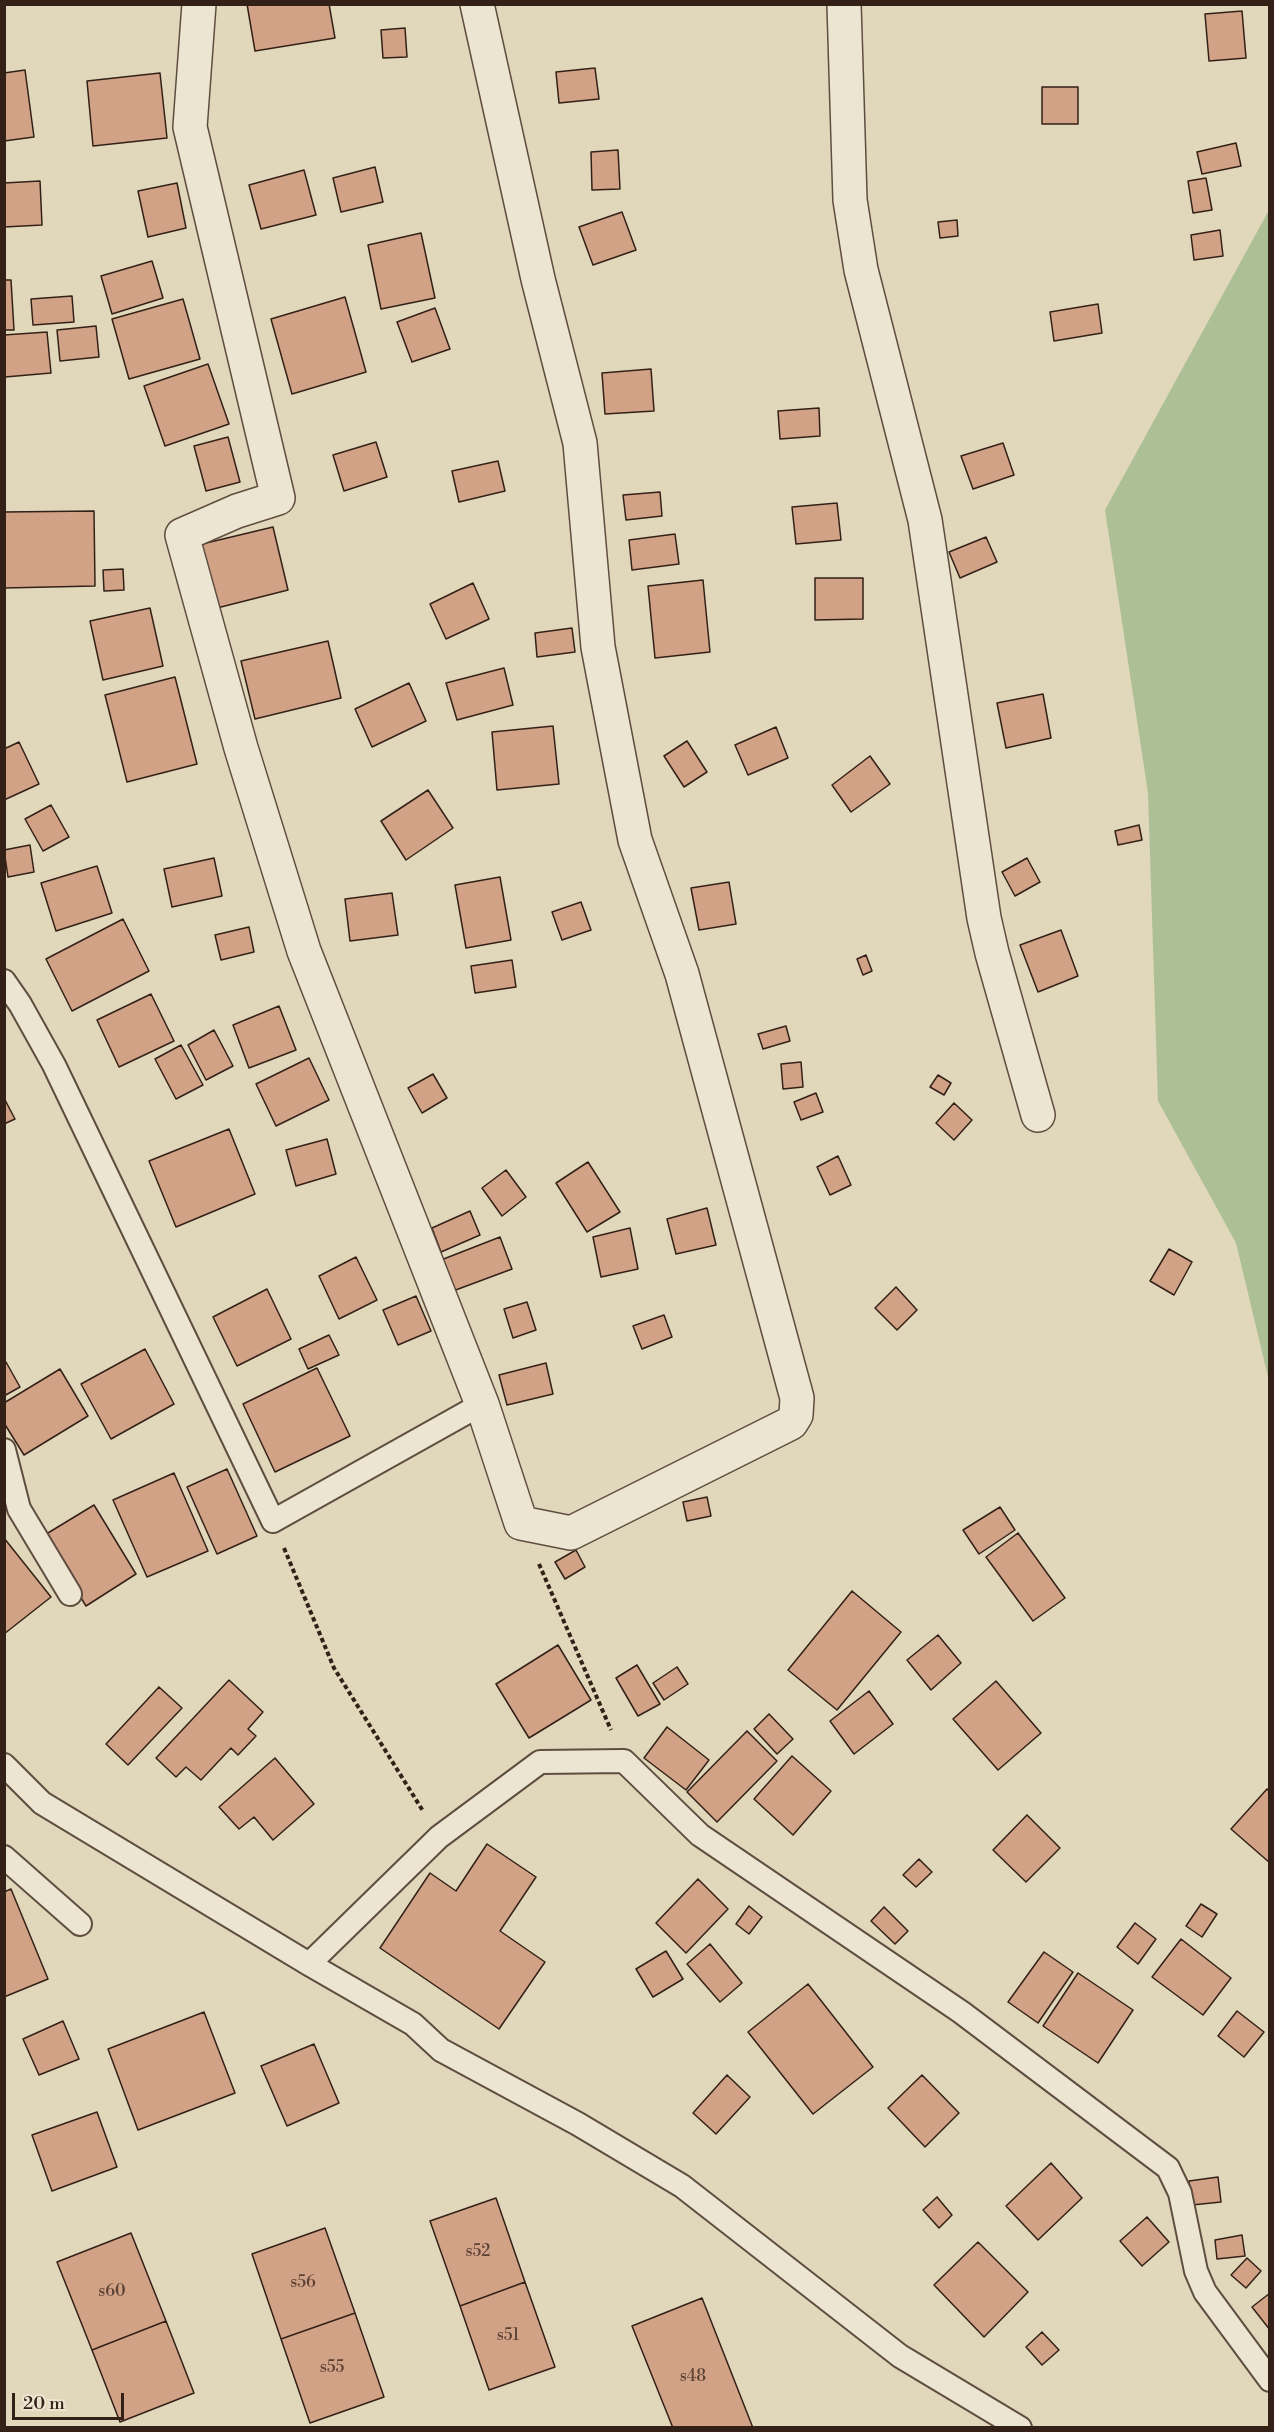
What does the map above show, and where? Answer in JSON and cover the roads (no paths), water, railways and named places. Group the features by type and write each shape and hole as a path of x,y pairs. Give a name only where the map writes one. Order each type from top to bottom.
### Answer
{"street":[{"path":"200,4 190,127 279,498 237,511 182,535 241,748 304,951 482,1404 521,1522 571,1533 791,1423 796,1415 797,1398 682,974 635,840 614,721 597,647 580,443 538,279 477,4"},
{"path":"844,4 850,200 861,270 925,520 986,927 1038,1114"}],"lane":[{"path":"4,981 21,1004 54,1065 273,1521 482,1404"},
{"path":"4,1450 19,1509 70,1594"},
{"path":"309,1964 439,1838 540,1762 624,1761 700,1834 961,2012 1168,2168 1180,2193 1196,2271 1205,2292 1269,2380"},
{"path":"4,1765 42,1803 413,2024 441,2049 578,2124 682,2186 900,2356 1020,2427"},
{"path":"4,1857 80,1924"}]}
